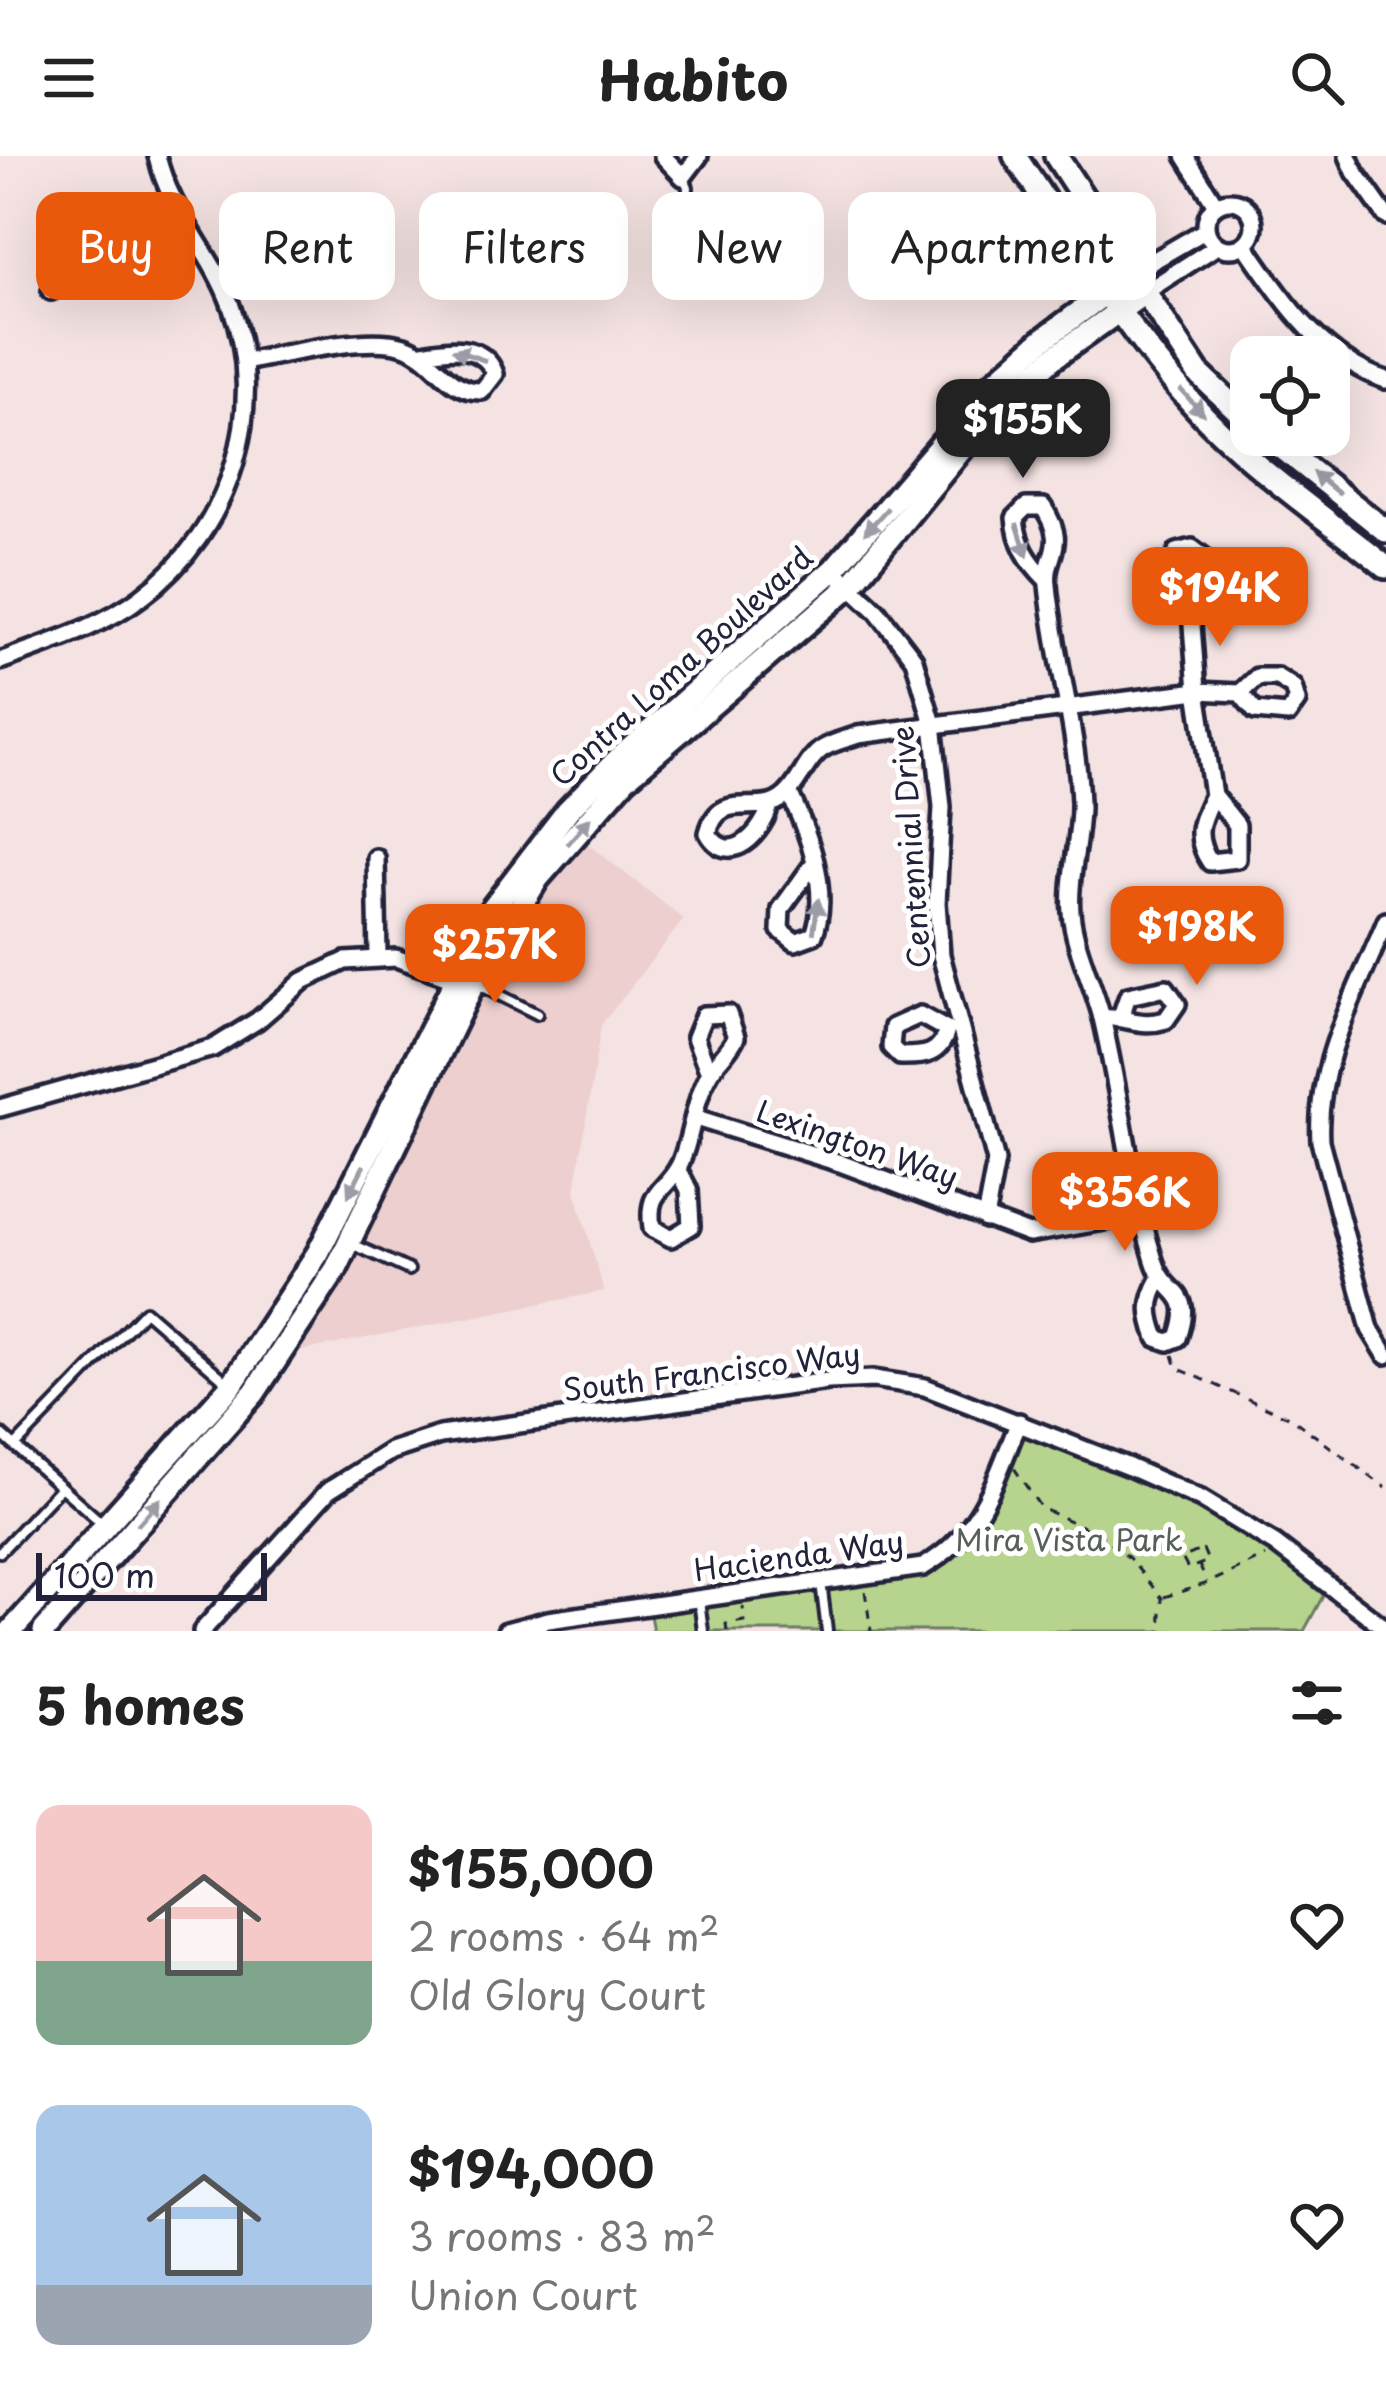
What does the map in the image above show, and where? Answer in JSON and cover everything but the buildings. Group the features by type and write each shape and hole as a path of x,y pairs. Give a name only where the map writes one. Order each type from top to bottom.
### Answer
{"main road":[{"path":"1016,156 1113,301 1191,402 1237,447 1386,567"},
{"path":"1056,156 1080,192"},
{"path":"1152,300 1198,373 1230,403"},
{"name":"Contra Loma Boulevard","path":"44,1631 254,1393 336,1268 465,981 491,910 568,810 614,763 833,570 994,383 1042,340 1113,301"},
{"name":"Contra Loma Boulevard","path":"11,1631 231,1386 318,1253 465,981 538,878 625,779 850,586 992,412 1113,301"},
{"path":"1292,456 1386,531"}],"street":[{"path":"157,156 171,192"},
{"path":"663,156 683,177 699,156"},
{"path":"1185,156 1216,205"},
{"path":"1348,156 1386,216"},
{"path":"1156,275 1217,246 1231,249 1245,244 1254,231 1252,214 1240,203 1216,205 1207,216 1206,230 1217,246"},
{"path":"1156,270 1206,230"},
{"path":"0,661 85,628 124,608 162,580 214,512 234,470 244,424 245,362 225,290 195,241"},
{"path":"1245,244 1289,307 1315,334 1339,357 1386,380"},
{"path":"245,362 322,347 398,344 423,353"},
{"name":"Centennial Drive","path":"833,570 877,611 914,659 933,724 942,807 937,903 941,956 954,1028 996,1161 985,1219"},
{"path":"1046,578 1071,709 1080,805 1071,912 1102,1018 1140,1215 1160,1279 1179,1292 1186,1313 1178,1338 1168,1342 1157,1338 1150,1319 1148,1300 1160,1279"},
{"path":"1191,612 1213,795"},
{"path":"770,804 789,792 820,749 858,735 1197,691 1240,693"},
{"path":"789,792 808,832 814,863 820,905 818,925 806,941 795,942 780,930 781,909 814,863"},
{"path":"376,858 378,956"},
{"path":"1386,921 1322,1078 1318,1112 1320,1141 1370,1329 1386,1355"},
{"path":"0,1108 213,1048 245,1030 316,974 345,961 378,956 422,964 465,981"},
{"path":"1102,1018 1121,1016"},
{"path":"678,1169 709,1072"},
{"name":"Lexington Way","path":"696,1118 840,1163 1029,1234 1140,1215"},
{"name":"South Francisco Way","path":"202,1631 328,1491 391,1451 440,1435 828,1381 874,1379 925,1387 1201,1499 1275,1544 1386,1629"},
{"name":"Hacienda Way","path":"506,1631 548,1620 923,1567 952,1550 978,1519 1019,1422"}],"lane":[{"path":"683,177 688,192"},
{"path":"465,981 537,1014"},
{"path":"349,1242 409,1270"},
{"path":"15,1447 145,1311 231,1386"},
{"path":"0,1433 105,1526"},
{"path":"0,1552 61,1486"},
{"path":"821,1581 827,1631"},
{"path":"699,1598 704,1631"}],"path":[{"path":"1168,1342 1177,1369 1291,1418 1386,1488"},
{"path":"1002,1463 1018,1470 1041,1508 1101,1535 1129,1558 1162,1598 1160,1631"},
{"path":"1162,1598 1263,1559 1275,1544"},
{"path":"1199,1565 1208,1583"},
{"path":"863,1575 871,1631"},
{"path":"727,1631 726,1624 744,1622 740,1592"}],"shaded area":[{"path":"585,842 684,919 601,1025 575,1191 604,1291 300,1351 522,921"}],"green space":[{"name":"Mira Vista Park","path":"1019,1422 1201,1499 1329,1585 1304,1631 653,1631 648,1605 923,1567 952,1550"}]}
